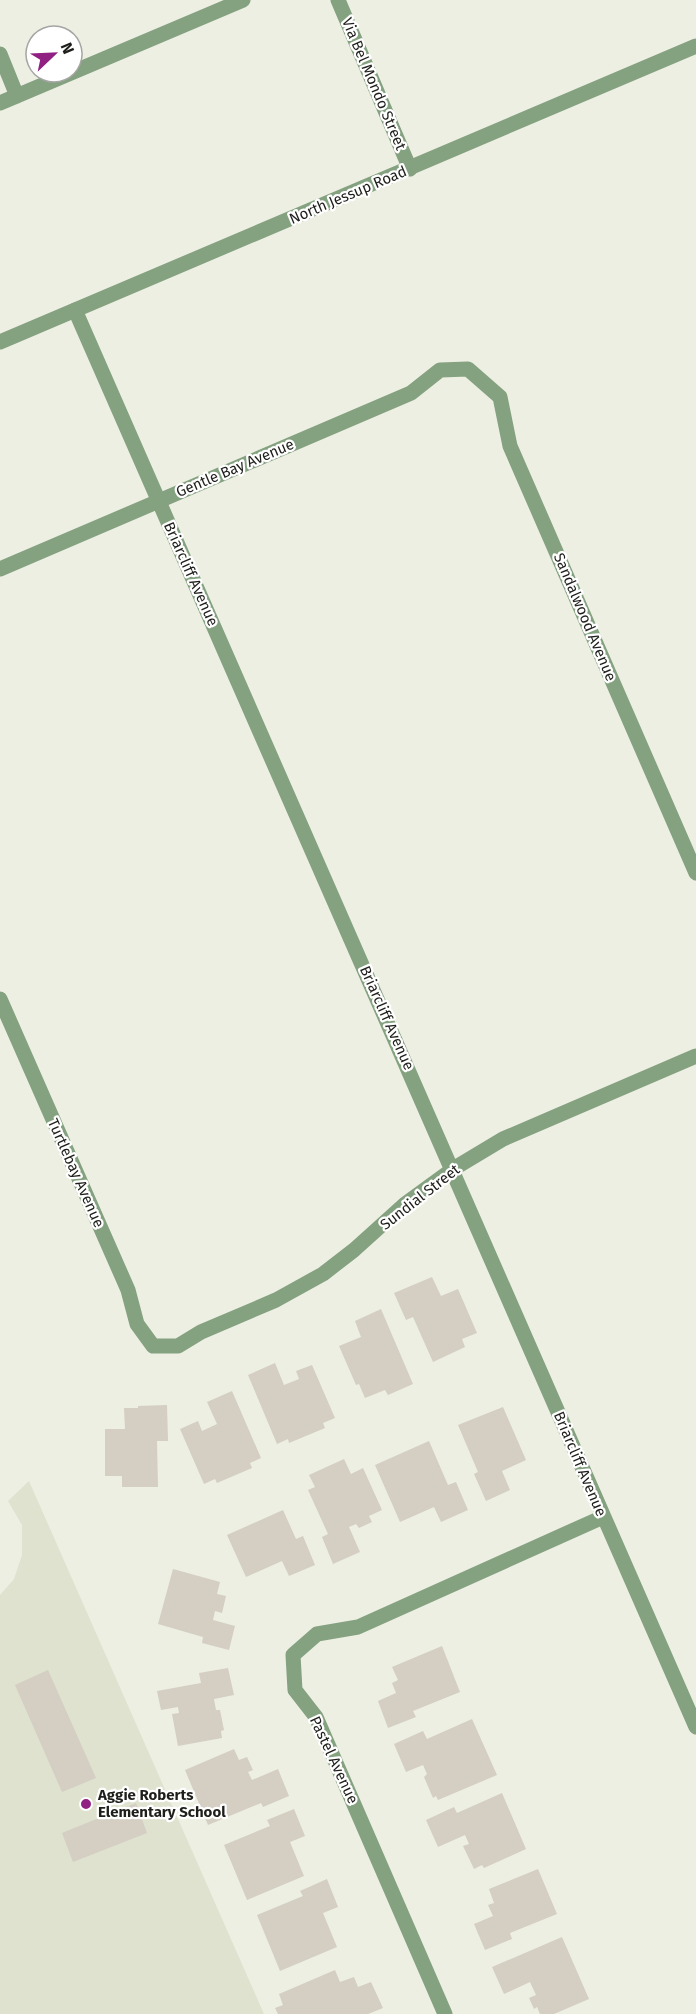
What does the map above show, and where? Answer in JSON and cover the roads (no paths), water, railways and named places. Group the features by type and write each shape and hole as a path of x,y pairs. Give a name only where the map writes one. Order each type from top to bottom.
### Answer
{"street":[{"path":"0,103 243,0"},
{"name":"Via Bel Mondo Street","path":"338,0 410,169"},
{"name":"North Jessup Road","path":"0,342 696,46"},
{"path":"0,54 17,96"},
{"name":"Briarcliff Avenue","path":"75,310 696,1727"},
{"name":"Gentle Bay Avenue","path":"0,569 411,393 440,370 468,369"},
{"name":"Sandalwood Avenue","path":"468,369 500,397 510,446 696,873"},
{"name":"Turtlebay Avenue","path":"0,999 128,1290 137,1324 153,1346"},
{"name":"Sundial Street","path":"153,1346 178,1346 201,1332 276,1300 323,1274 354,1250 405,1204 453,1169 503,1140 696,1056"},
{"name":"Pastel Avenue","path":"445,2014 316,1717 295,1690 294,1655 317,1634 358,1627 603,1517"}],"place":[{"name":"Aggie Roberts Elementary School","path":"86,1804"}]}
